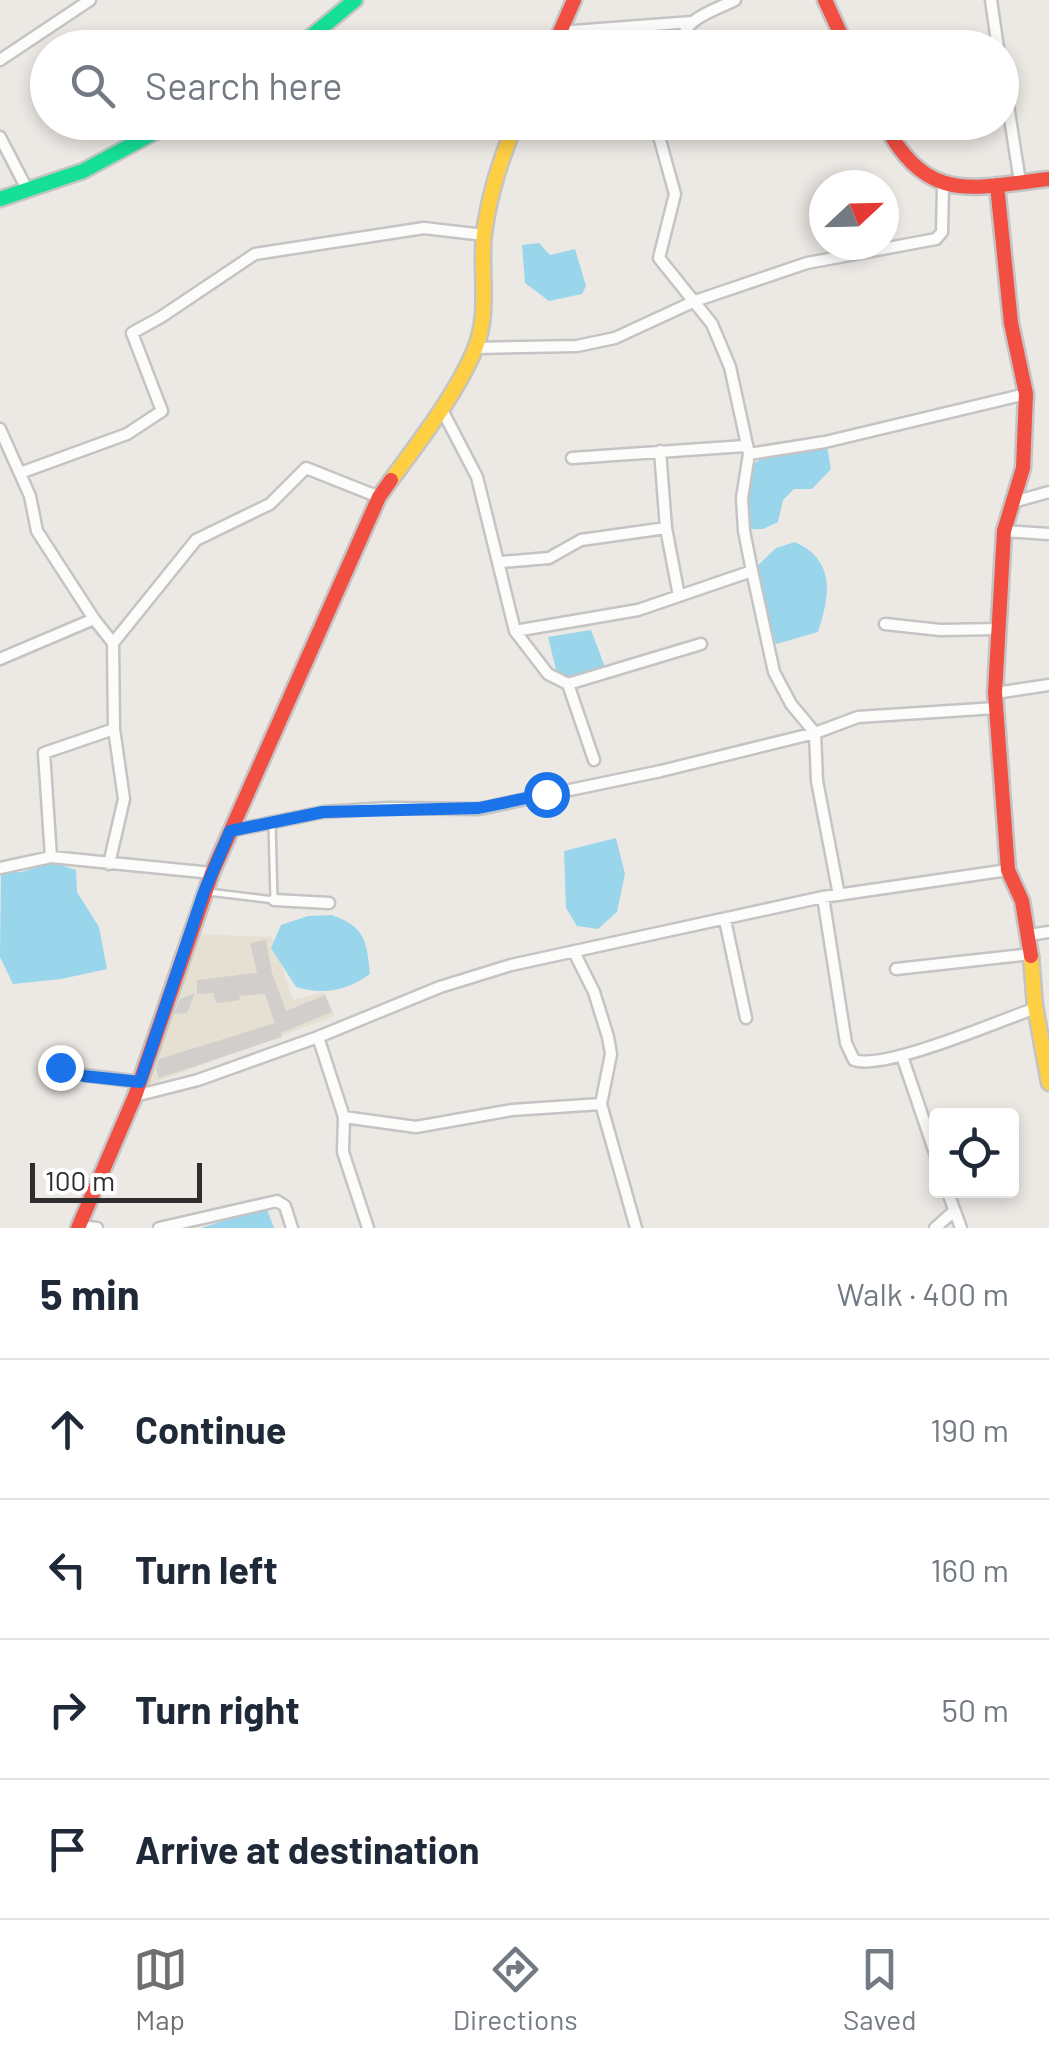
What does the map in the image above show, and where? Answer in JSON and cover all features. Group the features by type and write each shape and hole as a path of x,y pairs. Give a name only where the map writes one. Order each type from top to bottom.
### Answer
{"street":[{"path":"45,30 90,0"},
{"path":"319,30 355,0"},
{"path":"561,30 574,0"},
{"path":"683,30 736,0"},
{"path":"825,0 839,30"},
{"path":"991,0 995,30"},
{"path":"586,30 692,22"},
{"path":"0,60 30,40"},
{"path":"0,137 28,191"},
{"path":"0,199 84,171 141,140"},
{"path":"97,1228 78,1227 137,1089 204,892 230,831 379,497 441,408 476,348 482,317 484,235 496,171 509,140"},
{"path":"660,140 675,194 660,258 695,300 723,344 747,450 742,498 752,571 774,672 791,704 814,733 818,781 839,895"},
{"path":"894,140 906,159 943,186 1049,179"},
{"path":"1013,140 1020,182"},
{"path":"996,185 1012,323 1026,394 1023,468 1004,530 996,700 1008,870 1018,884 1029,935 1049,1083"},
{"path":"476,348 577,346 615,338 695,300 807,263 936,239 942,232 943,186"},
{"path":"20,473 128,434 162,412 132,333 161,318 255,254 424,228 484,235"},
{"path":"572,458 747,450 824,442 1026,394"},
{"path":"441,408 477,477 515,631 548,674 568,684 701,644"},
{"path":"0,429 30,496 37,531 112,642 114,729 124,799 108,864"},
{"path":"660,451 666,528 679,596"},
{"path":"112,642 196,540 270,504 306,468 379,497"},
{"path":"1013,502 1049,492"},
{"path":"501,562 549,558 581,540 666,528"},
{"path":"1004,530 1049,534"},
{"path":"515,631 638,610 752,571"},
{"path":"0,658 94,619"},
{"path":"885,624 940,630 998,629"},
{"path":"568,684 594,760"},
{"path":"230,831 323,812 479,808 661,771 875,714 996,700 1049,685"},
{"path":"51,858 44,753 114,729"},
{"path":"0,868 51,858 212,874"},
{"path":"60,1067 137,1089 186,1084 318,1037 440,986 511,965 823,898 1008,870"},
{"path":"823,898 854,1060 867,1064 902,1056 1036,1008"},
{"path":"274,900 329,902"},
{"path":"725,920 746,1018"},
{"path":"1029,935 1049,932"},
{"path":"574,952 598,1003 608,1037 610,1054 602,1104 636,1228"},
{"path":"896,969 1031,954"},
{"path":"318,1037 344,1118 343,1152 368,1228"},
{"path":"902,1056 929,1135"},
{"path":"344,1118 416,1127 512,1110 602,1104"},
{"path":"950,1198 961,1228"},
{"path":"158,1228 273,1202 285,1206 292,1228"},
{"path":"935,1228 954,1211"}],"lane":[{"path":"204,892 274,900 272,822"}],"shaded area":[{"path":"195,934 272,937 293,1000 324,992 335,1016 145,1086"}],"water":[{"path":"539,243 550,255 575,249 586,286 582,294 549,301 525,283 522,245"},
{"path":"827,446 831,469 812,489 794,489 783,500 778,522 763,529 746,529 746,488 752,466 775,454"},
{"path":"795,542 818,559 823,569 825,605 818,632 776,644 753,570 776,548"},
{"path":"591,630 608,675 559,682 548,637"},
{"path":"616,838 625,874 617,912 598,929 577,926 566,908 564,851"},
{"path":"51,862 76,870 77,892 99,927 107,969 13,984 0,957 1,873 22,872"},
{"path":"331,915 351,924 362,936 370,974 334,990 296,987 271,948 281,925 308,916"},
{"path":"266,1207 274,1228 201,1228"}],"building":[{"path":"266,940 272,973 286,1011 325,995 332,1012 281,1033 282,1037 159,1078 159,1059 275,1023 265,994 216,1003 213,993 197,994 197,980 257,973 250,943"},
{"path":"195,993 187,1013 174,1014 180,999"}],"traffic: fast":[{"path":"319,30 355,0"},
{"path":"0,199 83,171 141,140"}],"traffic: slow":[{"path":"391,480 448,400 480,336 486,219 509,140"},
{"path":"1031,956 1035,1006 1049,1083"}],"traffic: jam":[{"path":"561,30 574,0"},
{"path":"825,0 839,30"},
{"path":"894,140 917,167 934,179 953,185 996,186 1049,179"},
{"path":"997,185 1011,323 1026,394 1023,468 1004,531 995,693 1008,870 1022,901 1031,956"},
{"path":"78,1228 135,1096 212,873 379,497 391,480"}],"route":[{"path":"60,1067 84,1076 140,1082 204,892 230,831 323,812 479,808 546,794"}]}
